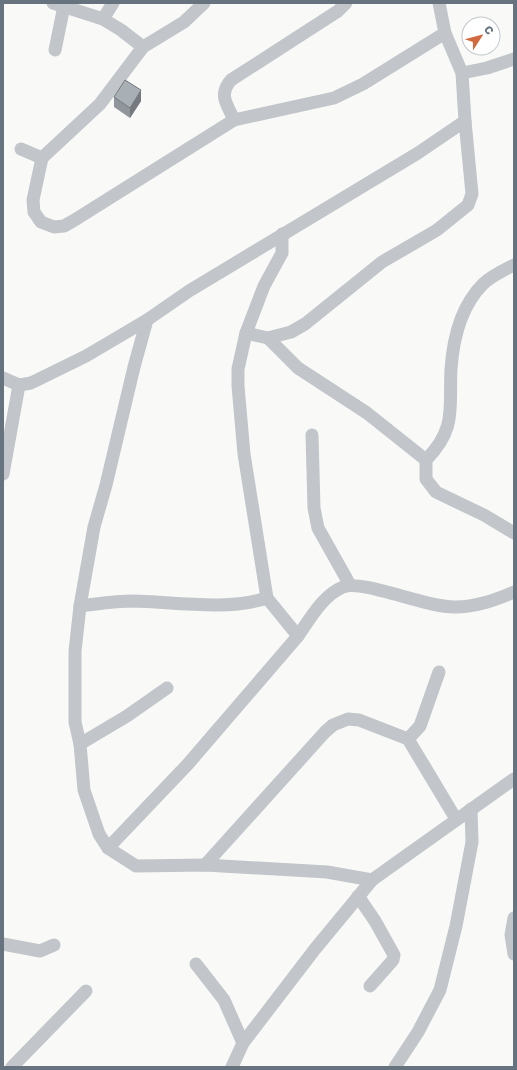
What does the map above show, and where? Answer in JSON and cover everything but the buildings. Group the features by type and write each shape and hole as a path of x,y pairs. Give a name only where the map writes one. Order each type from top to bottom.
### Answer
{"lane":[{"path":"103,19 113,3"},
{"path":"204,3 184,22 143,47 100,104 42,158 33,200 34,212 41,222 54,227 64,226 234,120 334,98 363,84 445,33"},
{"path":"234,120 224,96 225,87 231,80 338,11 346,3"},
{"path":"246,334 268,338 291,332 305,324 382,262 437,230 468,205 472,194 462,73 445,33 439,3"},
{"path":"55,50 59,4 103,19 143,47"},
{"path":"462,73 487,68 514,59"},
{"path":"3,378 19,385 27,385 52,374 147,320 189,290 418,153 465,121"},
{"path":"21,148 42,158"},
{"path":"282,234 282,253 264,286 246,334 238,369 239,404 244,454 267,598 298,636"},
{"path":"514,265 483,284 461,318 451,368 450,421 444,440 426,460 426,479 436,492 484,515 514,533"},
{"path":"147,320 94,527 80,606 76,651 75,722 80,744 84,790 99,834 108,848 136,866 205,864 327,872 372,880"},
{"path":"268,338 298,368 367,413 426,460"},
{"path":"3,474 19,385"},
{"path":"312,435 314,508 318,528 350,585"},
{"path":"108,848 188,764 298,636 323,602 335,591 350,585 389,593 424,603 454,607 489,602 514,592"},
{"path":"80,606 130,601 234,605 253,603 267,598"},
{"path":"408,739 420,726 439,672"},
{"path":"80,744 127,716 167,688"},
{"path":"205,864 333,725 348,719 359,720 408,739 456,819"},
{"path":"232,1067 243,1043 372,880 514,779"},
{"path":"394,1067 426,1019 440,990 456,926 472,842 471,809"},
{"path":"358,896 382,933 394,957 370,986"},
{"path":"514,918 511,935 514,954"},
{"path":"3,944 40,951 54,945"},
{"path":"196,964 224,1000 243,1043"},
{"path":"3,1064 12,1067 86,991"}]}
